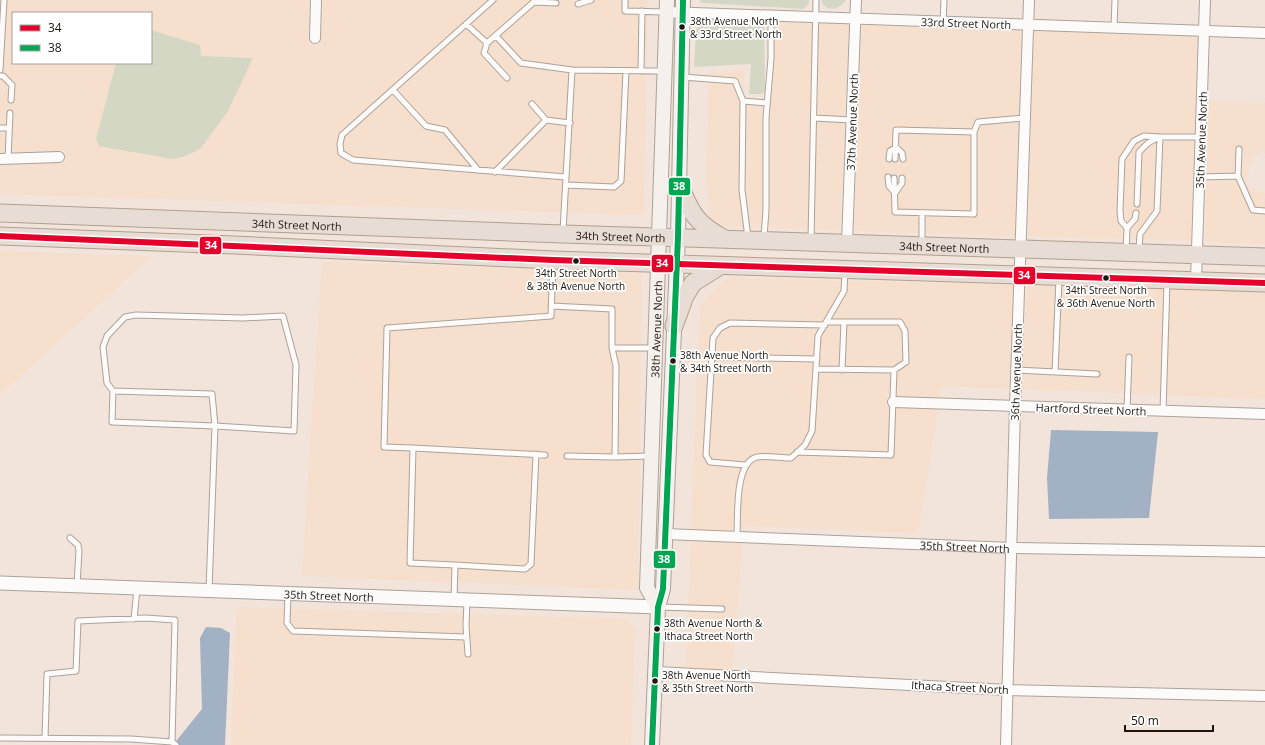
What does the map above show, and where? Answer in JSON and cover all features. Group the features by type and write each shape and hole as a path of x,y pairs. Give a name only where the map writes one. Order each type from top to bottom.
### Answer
{"highway":[{"path":"679,184 696,218 707,229 725,239"},
{"name":"34th Street North","path":"0,213 238,223 1265,257"},
{"name":"34th Street North","path":"0,236 658,264 1265,283"},
{"path":"845,270 852,263 866,255 908,252 919,246"},
{"path":"674,326 684,296 693,283 720,266"}],"main road":[{"name":"38th Avenue North","path":"652,745 658,607 663,589 651,456 666,6"},
{"name":"38th Avenue North","path":"657,534 674,326 678,237 683,6"}],"street":[{"path":"315,38 316,0"},
{"name":"37th Avenue North","path":"847,243 856,0"},
{"name":"36th Avenue North","path":"1006,745 1016,370 1029,0"},
{"name":"35th Avenue North","path":"1196,281 1205,0"},
{"name":"33rd Street North","path":"666,6 683,6 771,16 815,18 1265,33"},
{"path":"4,159 59,157"},
{"name":"Hartford Street North","path":"893,402 1265,414"},
{"name":"35th Street North","path":"657,534 1012,548 1265,552"},
{"name":"35th Street North","path":"0,583 658,607"},
{"name":"Ithaca Street North","path":"656,672 1008,690 1265,696"}],"lane":[{"path":"0,70 4,0"},
{"path":"493,0 342,135 340,144 341,153 353,160 566,177"},
{"path":"578,4 591,0"},
{"path":"625,0 625,10 642,11 666,6"},
{"path":"811,242 816,0"},
{"path":"943,22 944,0"},
{"path":"1114,28 1115,0"},
{"path":"507,78 484,53 487,43 535,1 556,3"},
{"path":"640,71 642,11"},
{"path":"756,240 766,210 767,103 771,58 771,16"},
{"path":"466,24 487,43"},
{"path":"496,36 521,62 572,70 664,71"},
{"path":"562,234 570,123 572,70"},
{"path":"566,184 614,187 621,181 626,71"},
{"path":"0,76 4,76 12,85 11,100"},
{"path":"682,77 735,81 743,101 742,190 756,240"},
{"path":"393,90 426,126 445,130 478,170"},
{"path":"743,101 767,103"},
{"path":"532,104 546,120 570,123"},
{"path":"4,159 10,128 10,113"},
{"path":"814,118 852,120"},
{"path":"894,178 895,212 922,214 974,214 974,132 978,122 1025,118"},
{"path":"495,172 546,120"},
{"path":"0,128 10,128"},
{"path":"892,159 896,147 896,130 974,132"},
{"path":"1132,253 1127,228 1121,221 1122,159 1134,141 1144,136 1201,137"},
{"path":"1137,204 1139,152 1148,143 1160,137"},
{"path":"1132,253 1140,234 1157,211 1160,137"},
{"path":"896,147 902,153 903,159"},
{"path":"1239,149 1238,176 1253,210 1265,211"},
{"path":"1200,177 1238,176"},
{"path":"888,177 890,186 895,193"},
{"path":"895,193 902,183 902,178"},
{"path":"919,246 922,214"},
{"path":"1127,228 1136,219 1136,214"},
{"path":"545,455 384,447 387,328 551,316 553,260"},
{"path":"737,537 740,477 745,465 756,457 791,458 805,444 812,431 818,336 844,291 845,270"},
{"path":"1054,372 1059,276"},
{"path":"1163,411 1167,280"},
{"path":"551,306 612,309 612,348 616,366 615,457"},
{"path":"136,316 243,318 283,316 296,364 294,431 215,426 112,422 113,391 107,383 103,346 107,336 125,318 136,316"},
{"path":"842,370 844,322"},
{"path":"745,465 710,462 706,455 713,338 720,328 730,323 826,324 844,322 900,322 905,331 906,362 894,370 816,369"},
{"path":"612,348 655,348"},
{"path":"1127,410 1129,356"},
{"path":"713,357 817,359"},
{"path":"797,452 891,455 894,370"},
{"path":"1016,370 1097,374"},
{"path":"113,391 212,394 215,426 209,591"},
{"path":"413,448 410,563 524,569 531,564 536,454"},
{"path":"567,456 651,456"},
{"path":"70,538 78,545 79,551 77,586"},
{"path":"454,600 455,565"},
{"path":"134,619 137,588"},
{"path":"288,594 287,624 293,631 466,637"},
{"path":"467,600 466,637 468,654"},
{"path":"658,607 722,609"},
{"path":"0,738 45,738 174,744 175,620 134,619 78,621 76,671 47,674 45,738"}],"shaded area":[{"path":"0,0 309,0 308,44 321,44 323,0 648,0 644,215 0,194 0,165 66,162 65,150 0,153"},
{"path":"767,22 849,25 840,230 715,226 711,224 706,181 709,72 745,69 743,94 749,99 766,98 771,91 770,28"},
{"path":"862,25 1021,31 1015,236 854,231"},
{"path":"1034,31 1197,37 1191,241 1028,236"},
{"path":"1209,101 1265,103 1265,153 1262,152 1254,155 1245,180 1249,187 1265,193 1265,244 1205,242"},
{"path":"0,251 152,256 0,395"},
{"path":"322,262 642,273 638,590 302,576"},
{"path":"727,278 1013,285 1009,389 942,386 940,397 886,396 886,407 938,409 918,533 745,526 744,531 691,529 700,305"},
{"path":"1027,285 1265,291 1265,399 1022,389"},
{"path":"691,541 743,543 732,670 686,668"},
{"path":"237,607 626,619 635,629 631,745 231,745"}],"green space":[{"path":"699,0 809,0 809,4 803,9 702,3"},
{"path":"822,0 846,0 837,8 831,9 822,3"},
{"path":"707,22 762,25 764,28 765,91 762,94 749,94 751,64 694,67 696,29"},
{"path":"152,30 200,45 201,56 253,58 228,111 201,148 186,156 172,159 99,146 96,139 116,64 152,64"}],"water":[{"path":"1051,430 1158,432 1149,518 1049,519 1047,478"},
{"path":"206,627 221,628 230,633 225,745 173,745 202,709 200,638"}],"transit line":[{"name":"38","path":"652,745 658,607 663,589 678,237 683,0"},
{"name":"34","path":"0,236 553,260 1265,283"}],"place":[{"name":"38th Avenue North & 33rd Street North","path":"682,27"},
{"name":"34th Street North & 38th Avenue North","path":"576,261"},
{"name":"34th Street North & 36th Avenue North","path":"1106,278"},
{"name":"38th Avenue North & 34th Street North","path":"673,361"},
{"name":"38th Avenue North & Ithaca Street North","path":"657,629"},
{"name":"38th Avenue North & 35th Street North","path":"655,681"}]}
